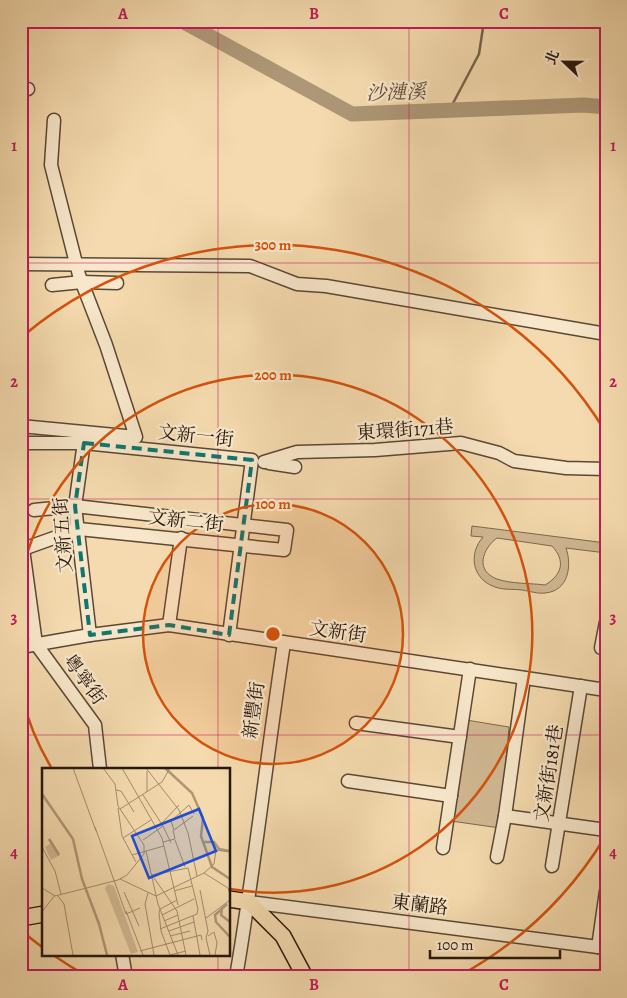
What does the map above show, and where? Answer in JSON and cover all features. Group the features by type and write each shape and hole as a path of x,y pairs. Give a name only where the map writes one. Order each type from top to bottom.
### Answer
{"main road":[{"name":"東蘭路","path":"230,899 249,902"},
{"path":"249,902 283,936 305,977"},
{"path":"21,918 42,914"}],"street":[{"path":"21,426 85,438 136,438 106,345 76,265 51,165 54,120"},
{"path":"21,264 250,266 297,284 326,286 606,334"},
{"path":"52,285 82,282 117,283"},
{"name":"文新一街","path":"21,443 85,438 258,461 243,525 229,635"},
{"name":"文新五街","path":"85,438 75,506 90,635"},
{"name":"東環街171巷","path":"258,461 297,452 375,450 461,443 499,453 514,461 566,468 606,469"},
{"path":"258,461 295,467"},
{"name":"文新二街","path":"22,550 78,529 284,550 287,530 75,506 34,510"},
{"path":"169,625 181,538"},
{"name":"粵寧街","path":"22,550 36,644 95,725 100,768"},
{"path":"601,648 606,622"},
{"name":"文新街","path":"36,644 169,625 284,643 470,668 606,690"},
{"name":"新豐街","path":"236,977 249,902 268,745 284,643"},
{"path":"21,647 36,644"},
{"path":"443,848 470,668"},
{"path":"497,857 506,816 524,678"},
{"name":"文新街181巷","path":"552,866 581,686"},
{"path":"356,723 460,737"},
{"path":"348,781 451,796"},
{"path":"506,816 606,830"},
{"path":"602,947 606,891"},
{"name":"東蘭路","path":"249,902 602,947"},
{"path":"122,956 126,977"}],"highlighted area":[{"path":"84,443 252,460 229,635 169,625 90,635 75,506"}],"shaded area":[{"path":"472,526 606,543 606,553 566,548 569,562 567,576 559,588 553,591 539,593 501,589 487,583 477,572 474,558 475,551 483,537 471,536","holes":["497,538 552,546 559,557 560,567 555,577 545,585 502,581 490,575 483,565 488,548"]},
{"path":"466,720 509,727 500,828 451,821"}],"waterway":[{"name":"沙漣溪","path":"182,21 352,114 584,105 606,107"},
{"path":"450,109 479,54 484,21"}]}
